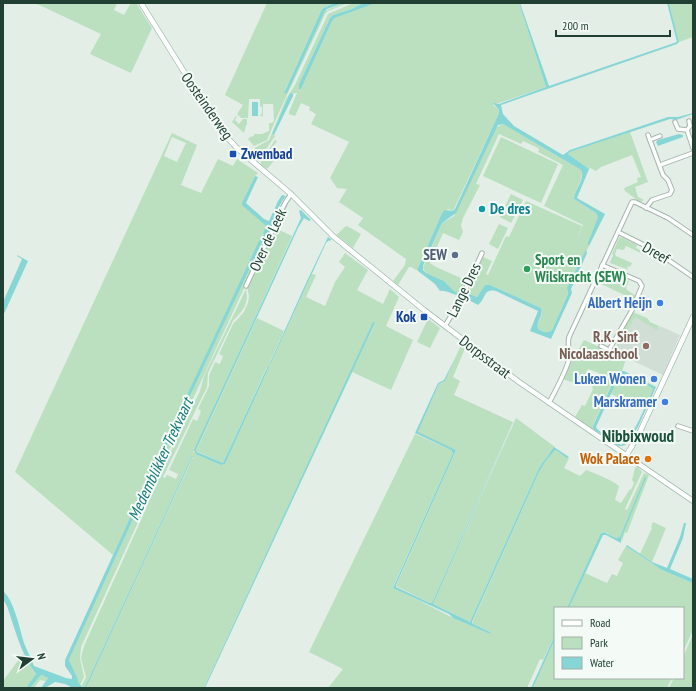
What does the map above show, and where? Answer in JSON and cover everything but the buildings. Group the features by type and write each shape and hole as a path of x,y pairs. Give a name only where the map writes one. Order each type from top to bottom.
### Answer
{"street":[{"name":"Oosteinderweg","path":"140,3 221,131 237,148 291,194"},
{"path":"687,130 690,126 689,121"},
{"path":"675,122 678,129 687,130"},
{"path":"687,130 693,148"},
{"path":"646,208 652,200 671,192 672,190 664,175 648,135"},
{"path":"650,140 660,136"},
{"path":"660,165 693,153"},
{"name":"Over de Leek","path":"246,286 291,194"},
{"name":"Dorpsstraat","path":"291,194 350,251 484,357 626,456 692,499"},
{"path":"549,403 568,360 570,351 568,342 569,337 632,202 635,202 668,218 693,236"},
{"name":"Dreef","path":"618,232 654,250 693,277"},
{"name":"Lange Dres","path":"445,326 462,297 482,253"},
{"path":"602,265 639,281 642,286 632,310 609,350"},
{"path":"626,456 638,436 693,317"},
{"path":"601,346 614,353"},
{"path":"678,426 693,431"}],"shaded area":[{"name":"R.K. Sint Nicolaasschool","path":"636,315 659,328 660,326 680,335 663,375 614,352"}],"green space":[{"path":"35,3 117,3 114,10 124,15 131,3 136,3 152,28 131,73 90,54 101,34"},
{"path":"267,3 334,3 322,9 285,90 286,94 325,11 343,3 348,3 328,11 325,14 267,140 254,146 248,139 254,136 254,134 262,134 269,131 269,123 274,121 273,104 263,104 262,117 260,115 262,114 262,107 260,106 260,99 249,99 248,118 241,118 237,114 243,105 225,95"},
{"path":"353,3 363,3 352,9 333,15 330,18 299,84 299,91 332,21 335,18 376,3 519,3 546,87 493,105 499,110 499,113 453,211 448,209 442,213 418,271 409,267 398,285 393,281 405,265 406,259 358,225 363,218 339,202 347,189 337,188 330,178 349,142 311,124 316,114 309,110 310,107 301,103 295,116 289,114 297,93 290,94 272,134 275,136 258,161 252,152 255,148 269,140 286,99 295,85 328,14"},
{"path":"669,3 693,3 693,37 679,42"},
{"path":"236,116 235,120 239,124 243,119 247,119 247,125 244,133 232,122"},
{"path":"503,124 581,170 582,177 574,199 596,213 598,216 598,220 588,245 589,246 567,290 568,294 552,330 548,332 543,332 538,329 538,323 542,313 541,308 490,285 485,285 477,297 467,293 483,257 492,261 486,274 488,275 506,236 509,237 526,201 582,226 577,239 583,225 544,206 563,165 538,152 538,148 523,141 521,144 499,134 476,184 480,185 463,218 461,225 463,232 459,240 443,233 430,263 463,279 466,284 459,294 444,281 426,273 423,268 442,223 454,216 497,127"},
{"path":"630,132 648,182 635,187 638,197 644,200 640,202 625,191 624,188 638,182 637,178 641,177 632,155 601,167 596,171 590,168 589,169 568,154 570,152"},
{"path":"172,133 197,145 181,185 201,193 218,159 233,166 237,159 258,173 255,176 242,204 265,225 264,233 113,555 15,472","holes":["172,137 186,143 177,162 164,156"]},
{"path":"501,137 558,164 541,203 483,176"},
{"path":"275,140 277,141 269,151 276,156 267,169 261,165 261,162"},
{"name":"Sport en Wilskracht (SEW)","path":"511,194 523,200 511,223 500,217"},
{"path":"289,198 291,200 277,229 292,236 194,452 221,465 225,464 269,367 267,367 223,463 196,451 257,318 284,331 270,362 271,363 312,274 316,275 306,297 325,306 335,282 345,267 339,262 345,253 368,270 357,290 383,304 390,289 399,297 386,326 413,340 391,390 352,372 375,324 373,323 204,688 86,688 193,457 192,456 85,687 81,687 86,677 81,658 84,646 146,509 150,495 200,391 204,376 246,289 247,298 245,306 233,321 208,373 207,387 163,477 165,478 167,475 176,479 178,474 169,470 193,419 197,421 201,411 198,409 209,386 209,376 215,362 220,364 223,356 219,354 233,324 244,312 249,296 247,286"},
{"path":"499,224 508,228 498,249 489,244"},
{"path":"347,226 361,234 353,248 336,235"},
{"path":"269,229 270,232 149,494 144,509 81,647 80,658 84,677 80,685 77,682 76,675 69,660 154,473"},
{"path":"621,237 637,245 636,248 642,251 645,249 643,254 626,246 624,250 617,249 615,254 616,256 632,263 630,267 628,266 627,268 629,270 610,263 612,254 619,238"},
{"path":"607,271 629,281 626,287 627,290 636,296 635,300 601,284"},
{"path":"633,312 647,318 650,322 659,326 657,330 635,317 615,351 613,350 613,347 616,348 618,343 615,341"},
{"path":"428,319 440,328 430,348 417,342"},
{"path":"584,340 626,359 622,371 617,372 593,425 593,430 575,417 582,405 585,406 599,373 588,369 580,385 563,379"},
{"path":"462,343 466,346 453,377 460,381 454,395 513,422 432,603 430,603 396,586 456,450 418,432 439,384 444,382"},
{"path":"620,374 652,387 653,389 644,409 611,394"},
{"path":"516,418 555,447 539,468 470,622 433,604"},
{"path":"415,434 451,450 453,453 393,587 453,618 490,634 490,632 473,624 473,621 539,472 553,451 556,450 569,458 564,468 580,476 586,470 608,479 619,486 615,500 621,503 630,489 631,490 634,483 632,480 635,468 637,466 642,472 625,509 627,510 644,473 649,475 627,533 625,532 622,541 621,539 646,477 620,537 616,538 602,532 567,607 554,607 554,637 543,660 540,659 527,688 328,688 343,669 309,652"},
{"path":"653,522 666,528 652,562 640,554 652,528"},
{"path":"626,546 662,570 693,583 693,630 684,650 684,607 569,607 585,573 607,583 612,574 617,576 623,563 618,560"},
{"path":"693,634 693,688 669,688 674,679 684,679 684,655"},
{"path":"554,641 554,679 672,679 667,688 533,688"},
{"path":"23,654 36,675 26,688 3,688 3,681"},
{"path":"42,675 48,677 46,681 40,680 34,688 30,688 40,676"}],"water":[{"path":"334,3 343,3 325,11 288,91 286,94 284,93 322,9"},
{"path":"363,3 376,3 335,18 332,21 301,89 299,90 299,84 330,18 333,15 352,9"},
{"path":"519,3 549,86 677,42 667,3 669,3 679,42 677,44 501,105 503,114 514,126 563,155 570,150 668,117 693,114 676,120 670,119 570,152 568,154 589,169 577,198 605,214 589,246 588,243 598,217 596,213 574,199 582,177 581,170 503,124 498,125 456,213 442,223 423,266 423,270 426,273 444,281 459,294 456,295 445,291 440,291 435,284 418,271 418,268 442,213 445,210 453,211 455,209 499,113 499,110 493,103 499,104 546,87"},
{"path":"290,93 293,94 293,96 274,135 272,134"},
{"path":"252,102 258,102 258,116 252,116"},
{"path":"679,134 683,135 683,137 658,146 656,142 658,140"},
{"name":"Medemblikker Trekvaart","path":"255,176 258,177 246,203 264,219 269,221 282,195 286,196 271,228 265,236 154,473 69,660 78,682 82,687 85,687 193,456 86,688 73,688 65,684 55,682 45,688 41,688 48,678 42,675 30,688 26,688 36,674 26,659 19,642 7,606 3,599 3,591 7,595 13,608 24,643 34,666 72,679 72,676 65,666 65,660 151,472 258,243 264,234 263,233 266,227 265,225 242,205"},
{"path":"301,210 311,220 309,221 304,218 298,228 196,450 197,452 223,463 268,366 269,367 225,464 221,465 196,454 194,450 301,218 299,211"},
{"path":"328,237 332,240 326,243 270,363 306,283"},
{"path":"586,250 587,253 571,289 572,293 551,339 530,331 538,311 492,290 487,293 478,305 465,298 467,293 477,297 485,285 490,285 541,308 542,313 538,323 538,329 543,332 548,332 552,330 568,294 567,288"},
{"path":"17,255 28,261 3,316 3,302 22,259"},
{"path":"373,322 375,323 204,688"},
{"path":"455,358 445,381 439,384 418,432 456,450 396,587 432,603 518,412 433,604 470,622 539,468 554,447 569,457 567,458 556,450 554,451 539,472 472,622 473,624 490,632 490,634 453,618 449,614 393,588 453,453 451,450 415,433 438,383 444,380"},
{"path":"618,371 624,371 656,387 638,427 625,445 621,446 611,441 612,439 621,445 626,441 635,428 653,389 620,374 596,427 608,436 607,438 593,429 593,426"},
{"path":"645,477 646,478 621,539 621,543 606,535 603,535 569,607 567,607 601,533 604,532 616,538 620,537"},
{"path":"684,523 686,523 683,538 670,569 693,579 693,583 662,570 626,546 627,545 652,562 667,568 680,537"},
{"path":"554,637 554,641 533,688 531,688"}],"place":[{"name":"Zwembad","path":"233,154"},
{"name":"De dres","path":"482,209"},
{"name":"SEW","path":"455,255"},
{"name":"Sport en Wilskracht (SEW)","path":"527,269"},
{"name":"Albert Heijn","path":"660,303"},
{"name":"Kok","path":"424,317"},
{"name":"R.K. Sint Nicolaasschool","path":"646,346"},
{"name":"Luken Wonen","path":"654,379"},
{"name":"Marskramer","path":"665,402"},
{"name":"Wok Palace","path":"648,459"}],"district":[{"name":"Nibbixwoud","path":"638,436"}]}
